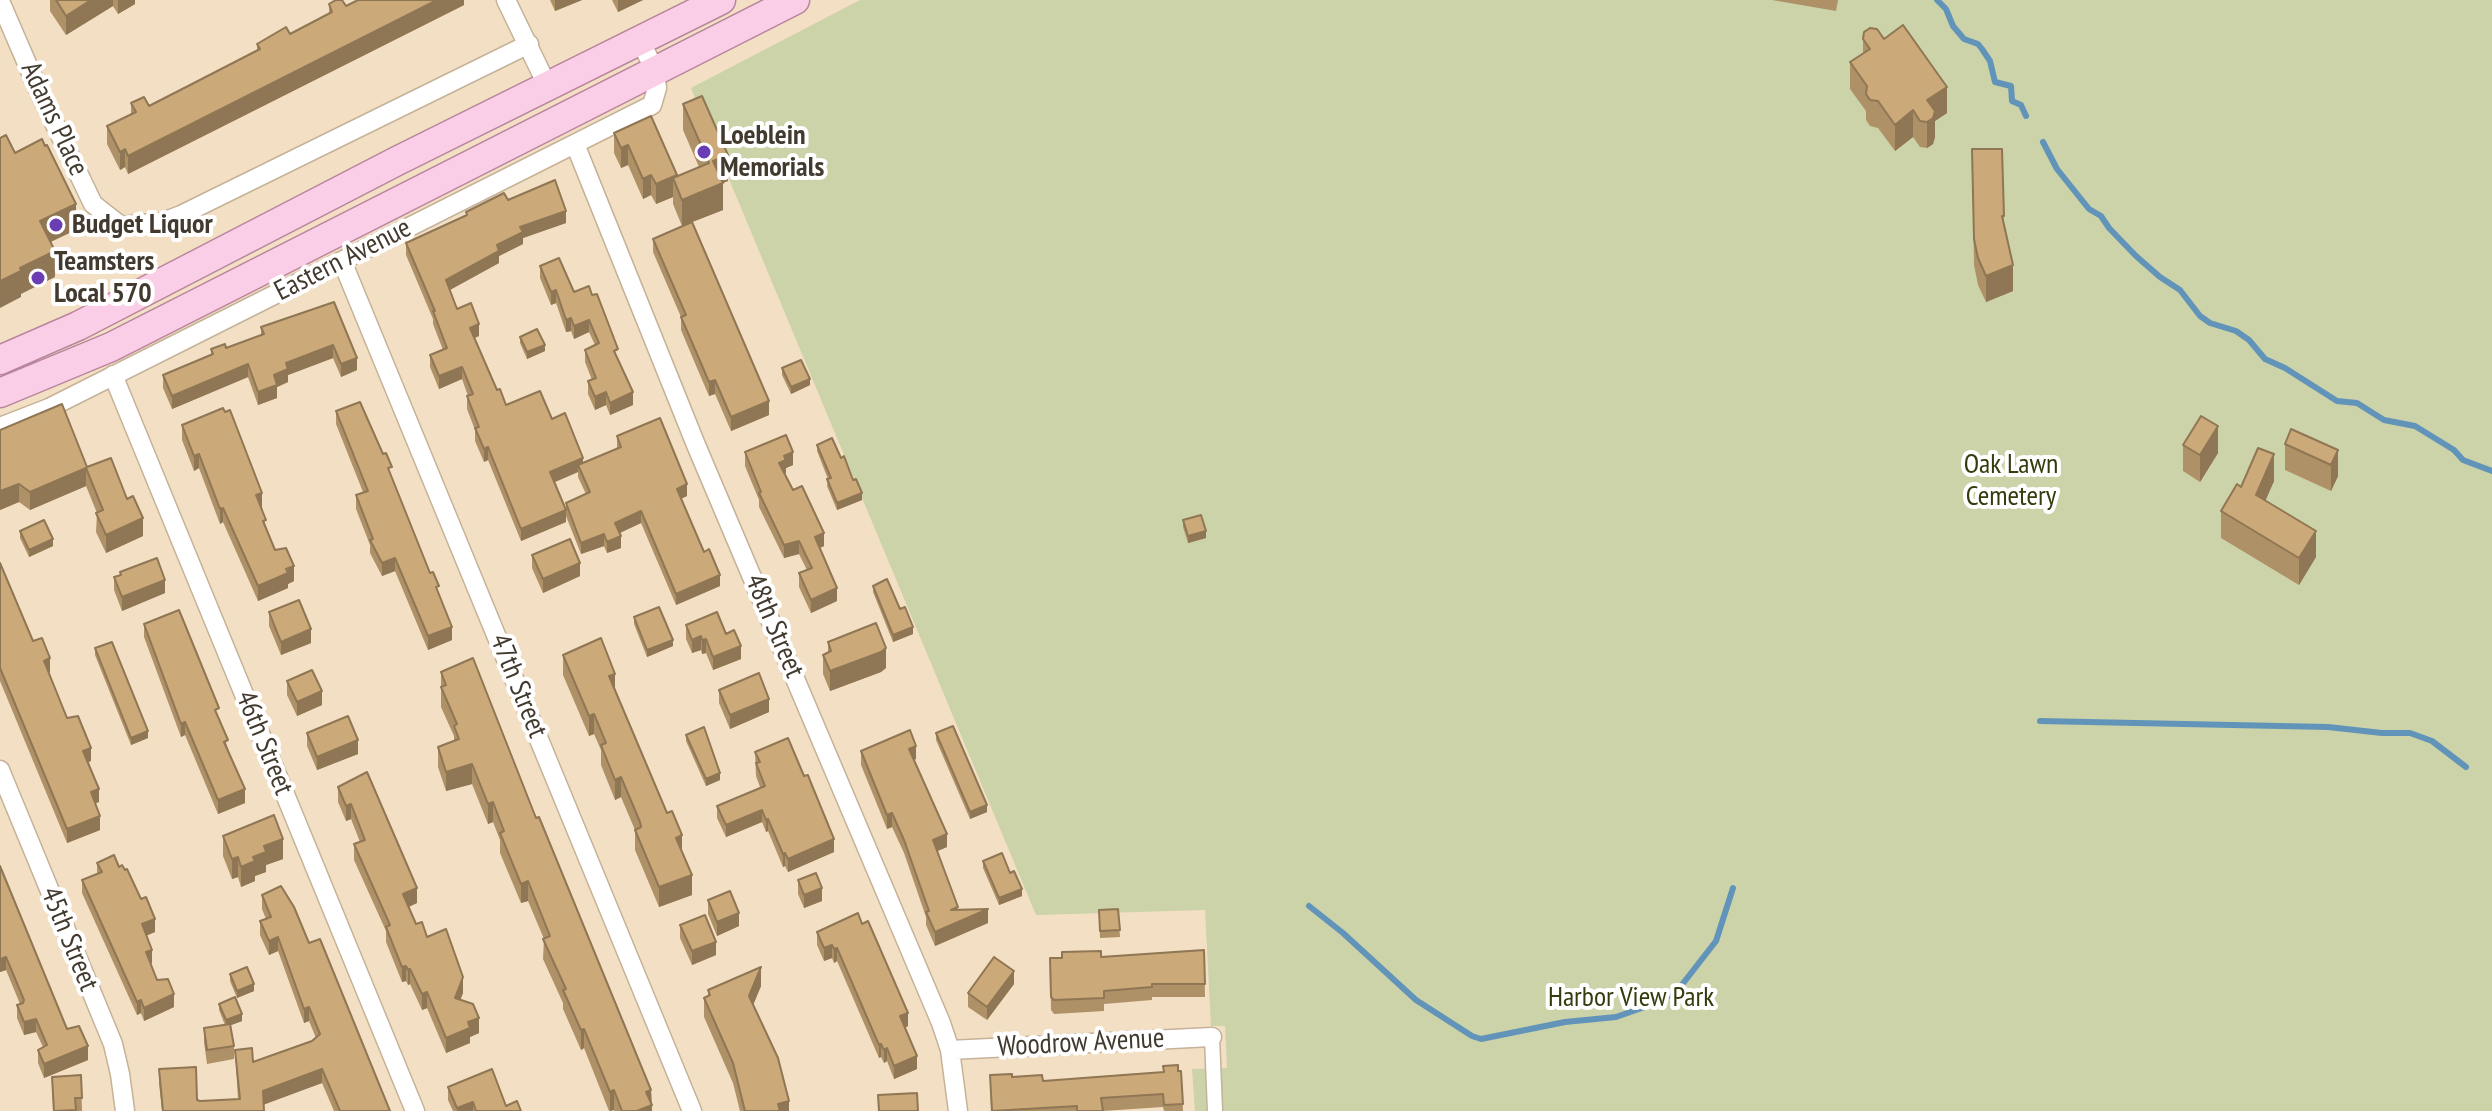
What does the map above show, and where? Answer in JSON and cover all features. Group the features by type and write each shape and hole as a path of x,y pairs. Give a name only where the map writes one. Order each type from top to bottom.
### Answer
{"main road":[{"path":"0,360 78,326 397,161 721,0"},
{"name":"Eastern Avenue","path":"0,393 111,347 655,71 781,3"},
{"path":"548,87 562,117"},
{"path":"0,372 35,359 78,326"}],"street":[{"path":"506,0 548,87"},
{"name":"Adams Place","path":"0,1 93,204 121,226 163,222 181,215 529,44"},
{"path":"640,40 655,71"},
{"name":"Eastern Avenue","path":"0,427 49,408 652,105 657,88 655,71"},
{"name":"48th Street","path":"575,144 696,445 941,1023 950,1050 958,1111"},
{"name":"47th Street","path":"342,261 692,1111"},
{"name":"46th Street","path":"113,375 415,1111"},
{"name":"45th Street","path":"0,770 113,1044 125,1111"},
{"path":"1212,1037 1215,1111"},
{"name":"Woodrow Avenue","path":"950,1050 1212,1037"}],"green space":[{"name":"Oak Lawn Cemetery","path":"860,0 2492,0 2492,1111 1195,1111 1192,1069 1227,1068 1225,1026 1211,1026 1205,910 1036,915 691,88"}],"building":[{"path":"56,0 91,0 66,16"},
{"path":"342,0 346,6 358,0 437,0 128,156 125,149 120,152 107,126 136,112 131,103 144,97 149,106 260,49 257,44 286,27 290,34 332,12 329,4"},
{"path":"1903,25 1947,87 1927,100 1935,111 1933,118 1927,122 1920,121 1913,110 1895,125 1878,101 1870,100 1866,94 1867,86 1850,62 1870,49 1863,39 1864,32 1870,28 1877,29 1884,39"},
{"path":"702,96 728,155 713,161 723,183 682,200 673,178 709,163 683,104"},
{"path":"651,116 677,175 656,184 651,175 643,179 628,145 621,148 614,133"},
{"path":"6,135 15,153 42,139 76,204 40,221 55,251 0,281 0,138"},
{"path":"1972,149 2002,149 2002,216 2013,265 1986,276 1974,239"},
{"path":"555,180 566,211 520,227 523,232 497,245 499,251 446,280 457,309 471,303 479,324 470,328 506,405 540,391 552,419 565,413 583,458 550,472 566,510 521,529 488,447 484,449 475,428 479,427 467,396 473,394 462,367 439,376 430,355 447,348 406,243 467,215 466,212 504,193 508,200"},
{"path":"692,222 769,401 731,417 715,380 709,382 681,317 686,315 653,239"},
{"path":"559,258 574,292 589,286 592,295 597,294 618,349 614,351 633,392 610,403 606,392 595,397 588,381 596,378 585,350 599,343 589,320 574,326 571,318 566,320 556,290 551,292 540,266"},
{"path":"334,302 357,358 341,364 333,345 286,363 288,369 274,375 277,385 258,392 248,364 172,396 163,375 213,354 211,349 225,344 226,348 264,334 261,327"},
{"path":"537,329 545,345 527,352 520,337"},
{"path":"801,360 810,379 791,387 782,368"},
{"path":"360,402 392,467 388,468 430,573 433,572 439,586 436,587 452,627 428,636 395,558 382,563 370,540 373,539 356,495 368,491 336,411"},
{"path":"62,404 87,467 111,458 127,499 133,496 143,518 106,535 96,513 103,510 86,468 30,492 19,484 0,491 0,430"},
{"path":"223,408 225,412 230,410 262,493 256,495 275,550 286,548 294,566 286,569 288,573 258,586 223,508 220,509 199,454 194,456 182,425"},
{"path":"2201,416 2218,426 2200,455 2183,445"},
{"path":"660,418 687,484 677,489 704,552 709,549 720,575 676,594 641,511 615,523 621,536 607,542 604,534 581,543 566,503 590,492 578,465 621,447 617,436"},
{"path":"2291,429 2338,450 2331,465 2285,444"},
{"path":"786,435 793,452 784,456 786,460 779,463 793,490 802,486 824,533 815,537 837,588 811,600 799,573 812,568 799,541 784,545 759,493 745,452"},
{"path":"832,438 862,493 837,503 827,479 831,478 817,445"},
{"path":"2258,448 2274,454 2256,495 2316,531 2299,558 2221,511 2237,484 2241,487"},
{"path":"1201,515 1206,531 1188,536 1183,520"},
{"path":"44,520 53,539 29,550 20,531"},
{"path":"570,539 580,563 543,579 532,555"},
{"path":"157,558 165,580 122,597 114,577"},
{"path":"0,563 33,641 42,638 50,658 44,661 67,718 78,716 91,748 83,751 99,789 91,792 100,816 67,829 0,668"},
{"path":"887,579 900,609 905,607 913,627 893,635 873,586"},
{"path":"299,600 311,629 281,642 269,612"},
{"path":"659,607 673,640 647,650 634,617"},
{"path":"179,610 219,708 215,710 228,740 224,742 245,789 218,800 185,722 181,724 144,624"},
{"path":"717,612 726,634 734,630 741,646 713,657 706,639 702,640 701,636 692,640 686,625"},
{"path":"876,623 886,648 830,671 823,655 831,651 828,642"},
{"path":"601,638 615,674 609,676 667,813 672,811 682,835 676,838 692,875 659,887 635,830 641,827 640,822 621,777 615,780 601,745 606,743 594,714 589,716 563,655"},
{"path":"112,642 148,731 131,738 95,648"},
{"path":"473,658 536,818 539,817 651,1090 646,1092 652,1105 637,1111 622,1111 614,1090 610,1092 543,939 550,936 528,881 521,884 500,833 504,831 493,802 488,804 472,764 446,772 438,747 459,739 454,726 457,724 441,687 446,685 441,672"},
{"path":"312,670 322,691 297,702 287,681"},
{"path":"759,673 769,699 730,715 719,690"},
{"path":"348,716 358,740 317,757 307,733"},
{"path":"953,726 987,805 970,812 936,733"},
{"path":"704,727 720,773 706,779 686,735"},
{"path":"910,730 916,746 909,749 947,834 933,840 958,907 951,910 988,909 935,932 904,840 892,813 887,815 861,751"},
{"path":"788,738 804,776 808,775 834,839 788,859 762,810 726,825 717,806 765,786 755,752"},
{"path":"367,772 417,888 403,894 416,924 422,922 427,937 446,929 463,977 455,998 473,1004 479,1018 468,1022 470,1028 446,1038 427,992 422,994 410,969 402,967 386,927 390,925 354,844 365,840 351,804 346,806 338,787"},
{"path":"274,815 283,839 264,846 266,852 253,857 255,861 241,867 238,857 232,859 223,836"},
{"path":"1002,853 1010,873 1014,871 1022,889 999,898 983,861"},
{"path":"114,855 119,867 122,865 127,869 141,899 146,897 155,919 142,924 152,950 146,952 157,980 168,979 174,994 144,1008 141,1000 137,1002 82,880 102,872 97,863"},
{"path":"0,866 67,1029 79,1026 88,1046 44,1064 38,1050 47,1045 36,1019 24,1022 17,1005 24,1000 6,957 0,959"},
{"path":"816,873 822,888 804,895 798,880"},
{"path":"281,886 294,907 309,943 320,939 390,1111 340,1111 322,1069 263,1091 264,1111 163,1111 159,1069 196,1067 197,1100 240,1099 235,1050 252,1048 253,1062 312,1041 320,1034 309,1007 304,1009 278,937 269,941 260,921 271,917 262,895"},
{"path":"730,891 739,913 717,922 708,900"},
{"path":"1118,909 1120,930 1100,931 1099,910"},
{"path":"858,913 862,924 868,921 908,1013 900,1016 917,1056 894,1066 887,1048 884,1050 879,1045 837,948 834,949 832,945 824,948 817,932"},
{"path":"705,915 716,942 692,951 680,925"},
{"path":"1204,950 1205,984 1152,984 1152,987 1104,991 1104,998 1054,1000 1051,997 1050,958 1062,958 1062,952 1101,951 1101,957"},
{"path":"994,957 1014,971 987,1007 968,993"},
{"path":"247,967 254,984 237,991 230,974"},
{"path":"761,967 749,996 778,1058 789,1101 778,1104 780,1111 745,1111 733,1063 704,998 710,995 708,990"},
{"path":"235,997 242,1014 226,1020 219,1004"},
{"path":"230,1024 234,1046 207,1050 204,1028"},
{"path":"1178,1065 1183,1104 1164,1105 1163,1094 1101,1098 1103,1111 1077,1111 1077,1106 992,1111 990,1075 1042,1075 1043,1081 1164,1072 1163,1066"},
{"path":"492,1069 506,1106 517,1101 521,1111 476,1111 473,1102 457,1108 448,1087"},
{"path":"81,1075 82,1098 75,1098 76,1110 54,1111 52,1077"},
{"path":"917,1093 918,1111 879,1111 878,1095"}],"waterway":[{"path":"1937,0 1964,39 1978,44 1982,49 1990,61 1995,82 2011,86 2012,101 2021,105 2026,116"},
{"path":"2043,142 2057,169 2089,209 2101,216 2136,256 2180,290 2200,316 2210,323 2236,331 2249,340 2265,359 2337,401 2357,403 2384,420 2415,426 2454,450 2463,460 2492,471"},
{"path":"2040,721 2328,727 2410,733 2432,741 2466,767"},
{"path":"1309,906 1416,1000 1481,1039 1565,1022 1616,1017 1662,1001 1681,986 1716,941 1733,888"}],"place":[{"name":"Loeblein Memorials","path":"704,152"},
{"name":"Budget Liquor","path":"56,225"},
{"name":"Teamsters Local 570","path":"38,278"}],"park label":[{"name":"Harbor View Park","path":"1631,998"}]}
